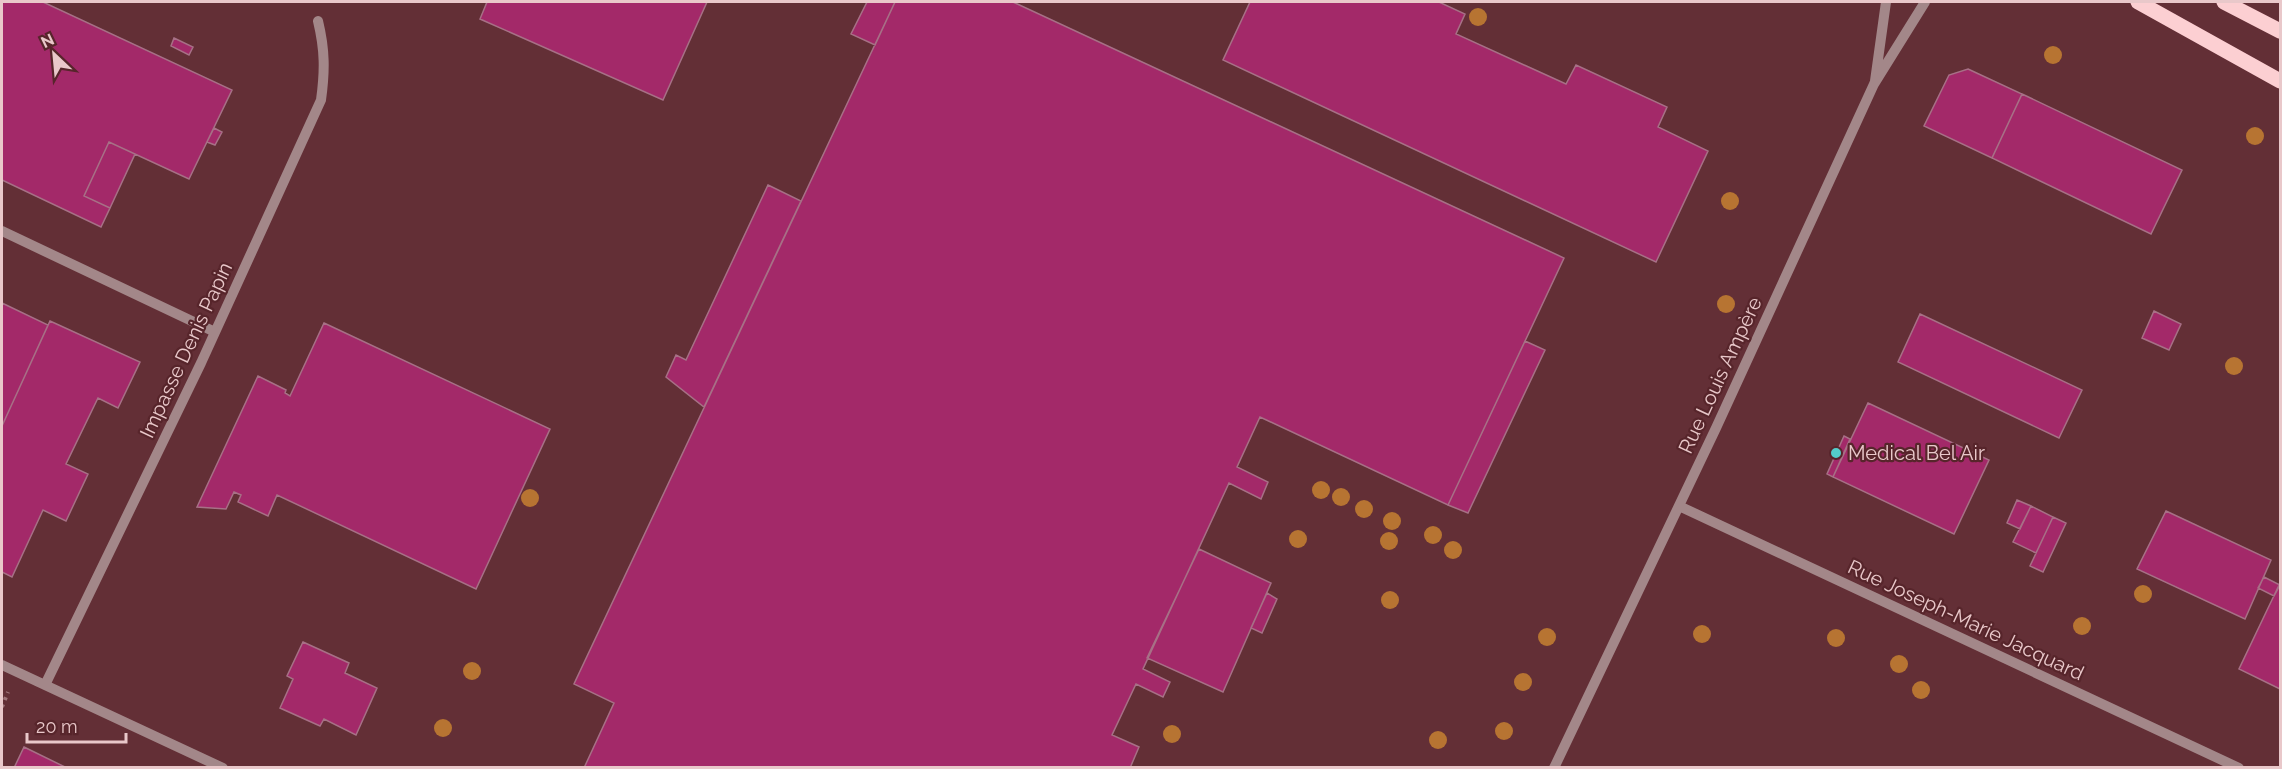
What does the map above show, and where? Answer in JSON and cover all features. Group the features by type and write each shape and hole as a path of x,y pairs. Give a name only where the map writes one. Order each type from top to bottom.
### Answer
{"main road":[{"path":"2138,2 2280,81"},
{"path":"2224,2 2280,31"}],"street":[{"path":"1874,84 1886,2"},
{"name":"Rue Louis Ampère","path":"1554,768 1679,506 1874,84 1925,2"},
{"name":"Impasse Denis Papin","path":"45,685 215,332 321,100 324,46 318,21"},
{"path":"2,231 215,332"},
{"name":"Rue Joseph-Marie Jacquard","path":"1679,506 2239,768"},
{"path":"2,665 223,768"}],"building":[{"path":"2,2 43,2 232,90 189,179 109,142 84,196 110,208 101,227 2,180"},
{"path":"487,2 707,2 663,100 480,19"},
{"path":"867,2 895,2 875,45 851,34"},
{"path":"895,2 1013,2 1564,258 1448,505 1260,417 1237,467 1268,482 1261,499 1229,483 1143,669 1170,682 1163,697 1136,684 1112,735 1139,747 1130,768 584,768 614,703 574,684"},
{"path":"1250,2 1439,2 1465,14 1456,34 1566,84 1576,65 1667,107 1658,127 1708,151 1656,262 1223,60"},
{"path":"174,38 193,47 189,55 171,46"},
{"path":"1968,69 2022,94 1992,158 1924,126 1949,75"},
{"path":"2022,94 2182,170 2151,234 1992,158"},
{"path":"214,128 222,132 215,145 207,142"},
{"path":"109,142 135,154 110,208 84,196"},
{"path":"768,185 801,201 704,407 666,377 676,355 686,360"},
{"path":"2,303 48,325 2,426"},
{"path":"2154,311 2181,324 2169,350 2142,338"},
{"path":"1920,314 2082,390 2059,438 1898,362"},
{"path":"50,321 140,362 118,408 98,398 66,464 88,474 66,521 43,510 12,577 2,572 2,426"},
{"path":"324,323 550,429 476,589 277,495 268,516 238,502 241,495 234,492 226,509 197,507 258,376 286,390 285,393 290,396"},
{"path":"1525,341 1545,350 1468,513 1448,505"},
{"path":"1868,403 1989,460 1954,534 1833,477"},
{"path":"1844,436 1850,439 1833,477 1827,474"},
{"path":"2017,500 2031,506 2020,529 2007,523"},
{"path":"2031,506 2053,517 2036,553 2013,542"},
{"path":"2166,511 2271,560 2245,619 2137,569"},
{"path":"2053,517 2066,523 2043,572 2030,566"},
{"path":"1199,549 1271,583 1223,692 1147,658"},
{"path":"2264,577 2280,585 2274,596 2258,588"},
{"path":"2280,583 2280,689 2239,669"},
{"path":"1267,593 1277,599 1262,633 1251,628"},
{"path":"303,642 349,663 345,673 377,688 356,735 324,719 320,726 280,708 293,679 287,676"},
{"path":"24,747 67,768 14,768"}],"place":[{"name":"Medical Bel Air","path":"1836,453"}]}
